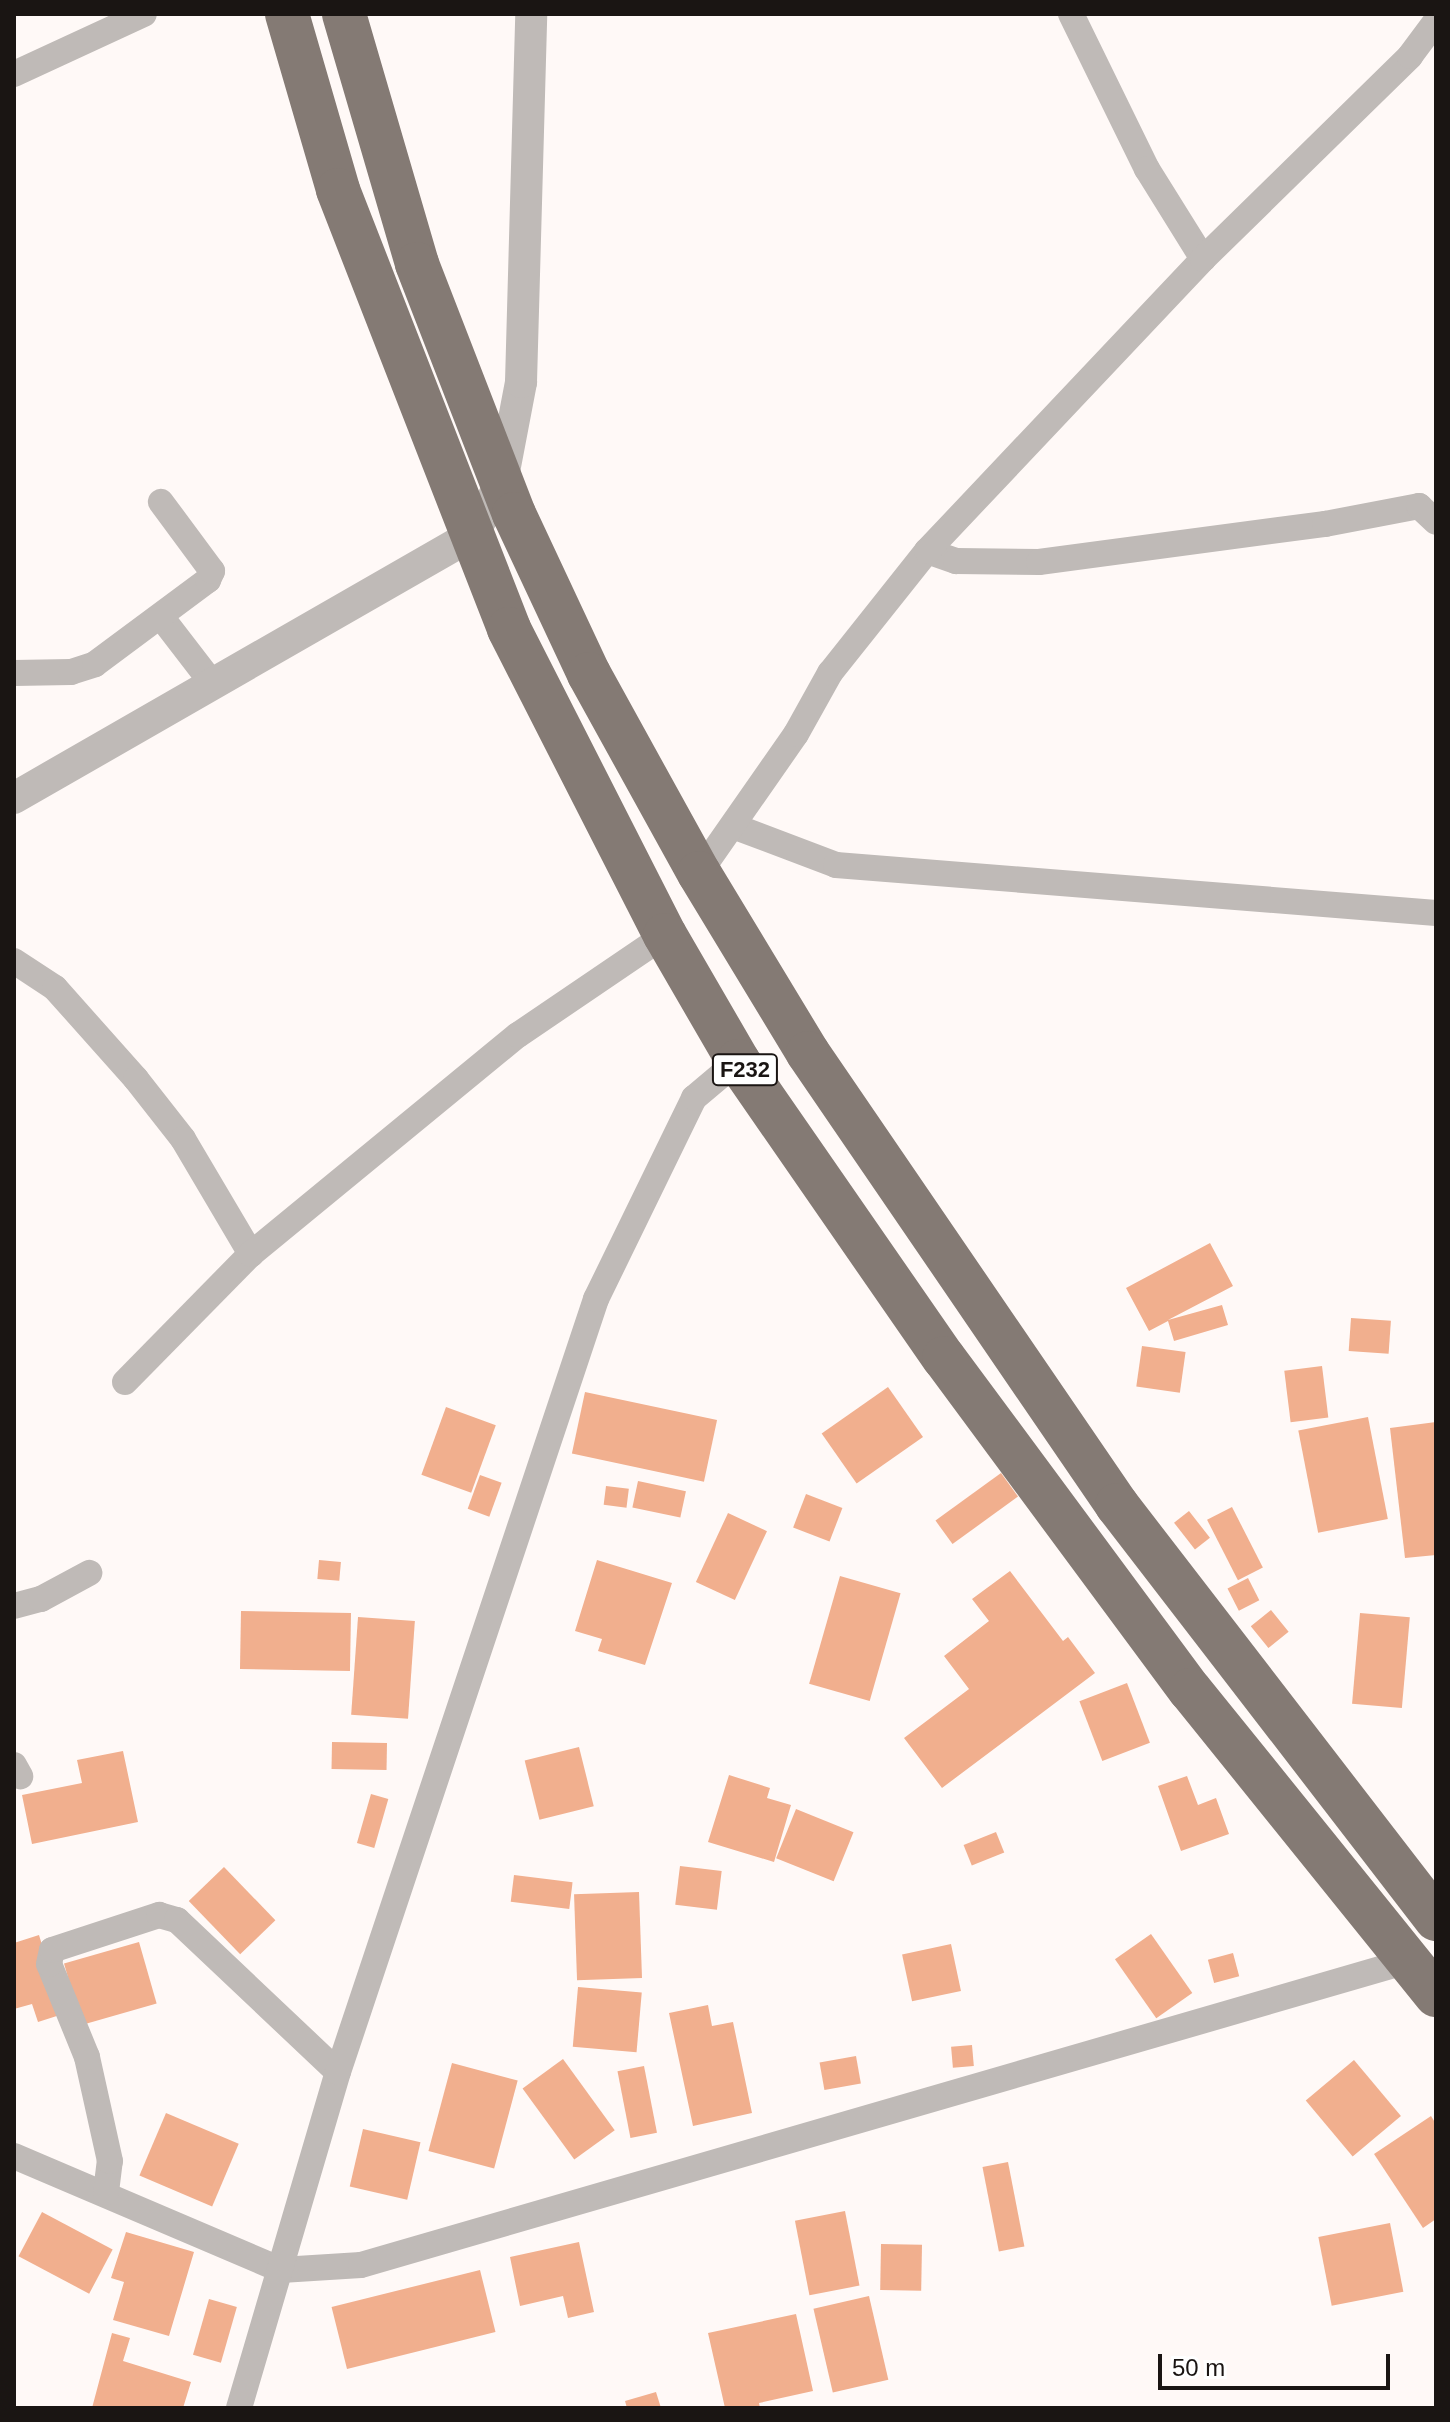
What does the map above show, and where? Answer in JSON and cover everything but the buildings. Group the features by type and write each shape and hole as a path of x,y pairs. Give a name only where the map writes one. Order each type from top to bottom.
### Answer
{"highway":[{"name":"F232","path":"287,14 338,190 509,629 665,935 738,1061 944,1358 1181,1678 1436,1995"},
{"name":"F232","path":"344,14 417,264 502,482 589,674 699,873 808,1053 1117,1505 1436,1919"}],"street":[{"path":"14,74 144,14"},
{"path":"14,798 472,535 502,482 521,382 531,14"},
{"path":"1071,14 1147,169 1203,259"},
{"path":"699,873 796,734 830,673 927,551 1203,259 1410,56 1436,21"},
{"path":"14,673 71,672 95,664 162,618 208,580 212,571 161,502"},
{"path":"927,551 956,561 1039,562 1325,524 1419,506 1436,522"},
{"path":"162,618 212,683"},
{"path":"733,826 836,865 1436,913"},
{"path":"125,1382 251,1254 518,1035 665,935"},
{"path":"14,961 55,988 136,1079 183,1139 251,1254"},
{"path":"239,2408 338,2072 596,1299 694,1098 738,1061"},
{"path":"14,1606 41,1599 89,1573"},
{"path":"106,2192 110,2161 87,2057 49,1964 52,1950 159,1915 177,1920 338,2072"},
{"path":"14,2156 106,2192 281,2270 361,2265 1408,1961"}]}
